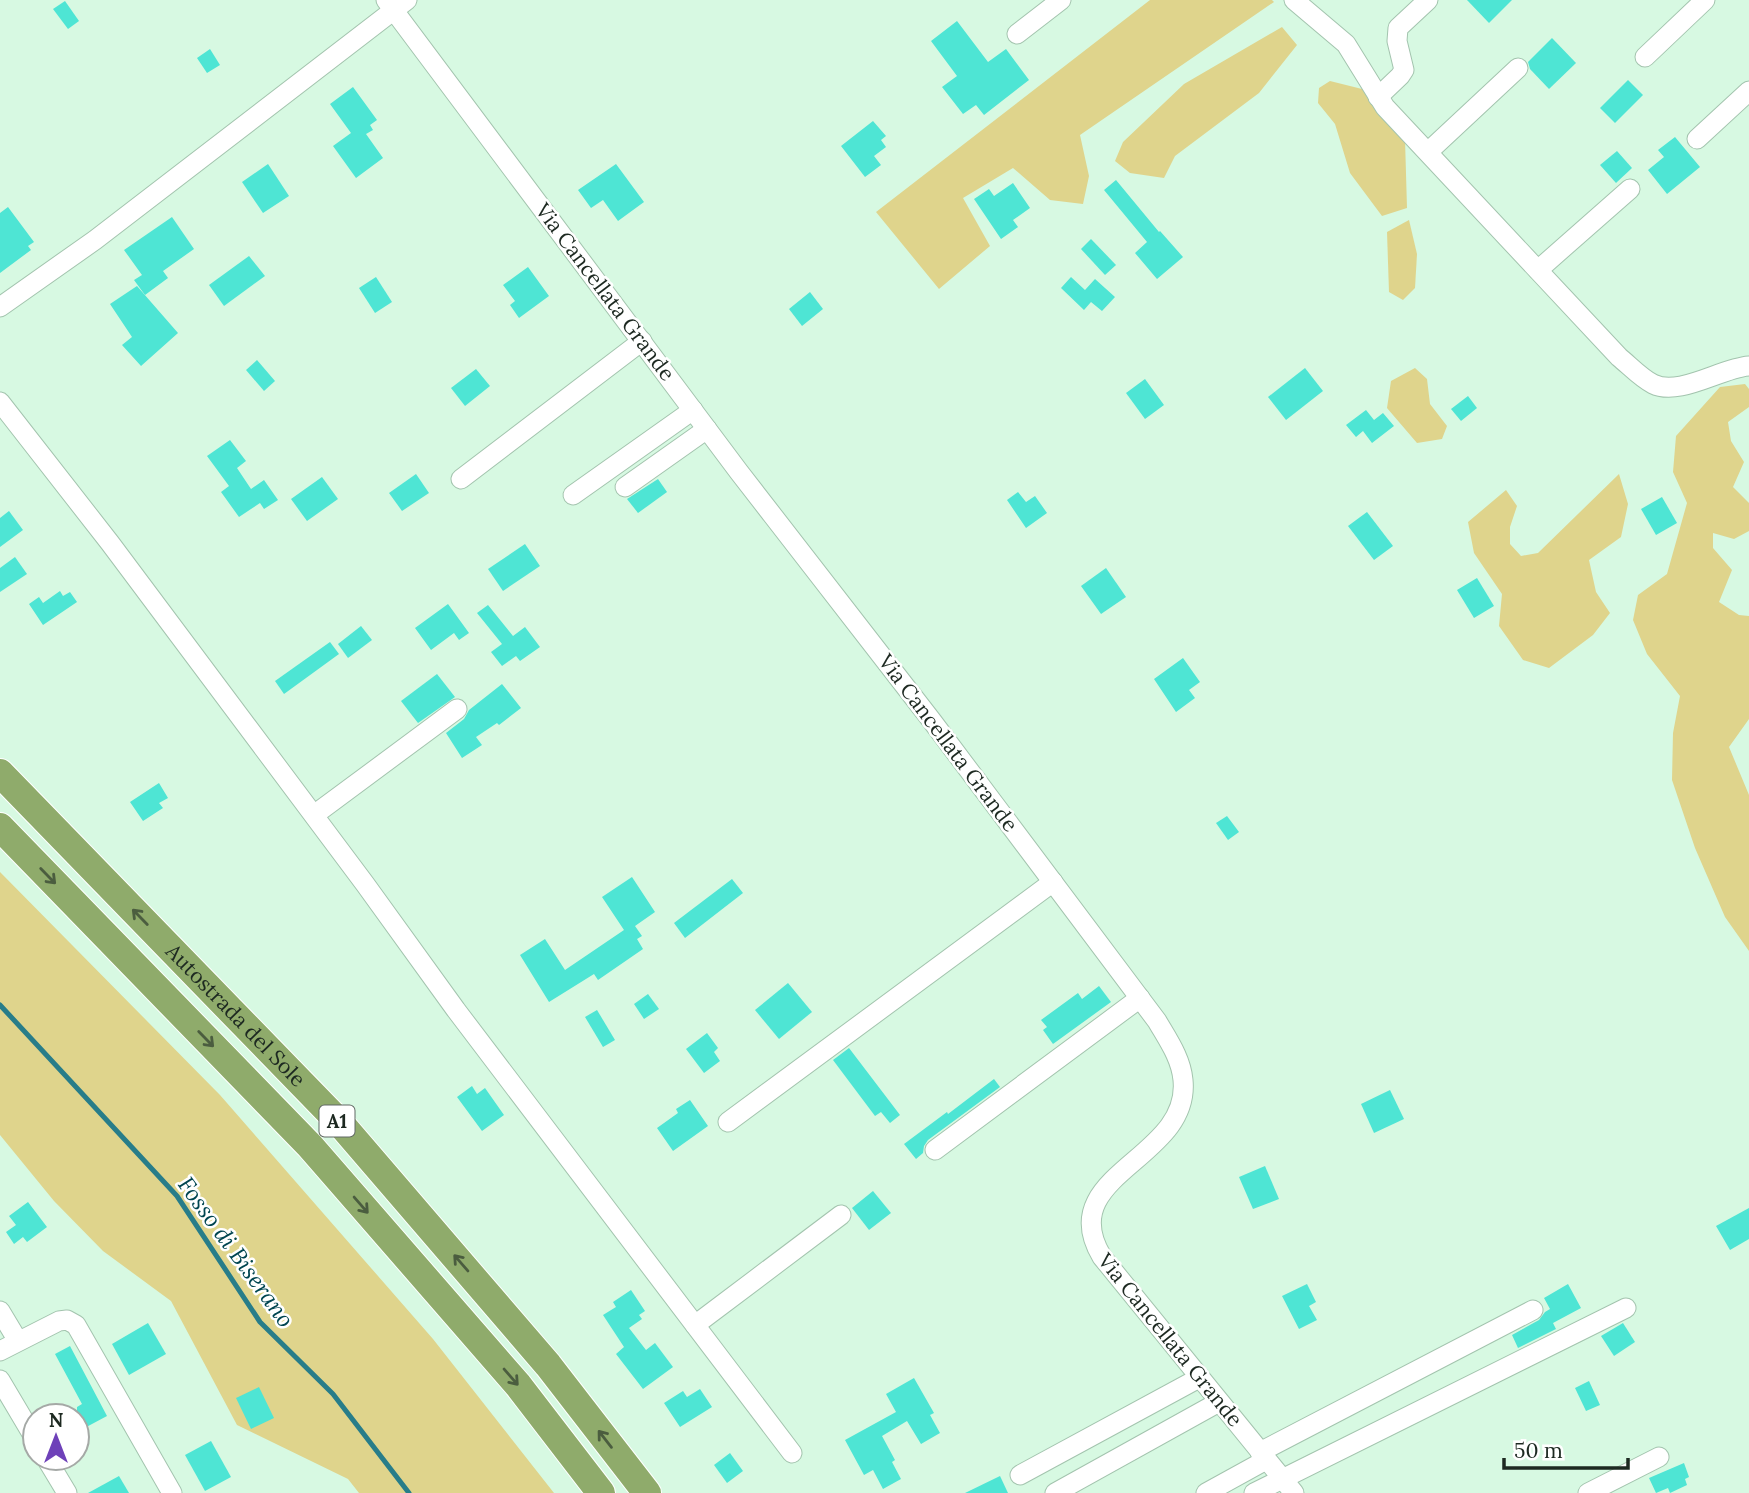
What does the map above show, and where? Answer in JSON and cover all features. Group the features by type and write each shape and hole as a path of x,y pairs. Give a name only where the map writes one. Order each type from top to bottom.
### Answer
{"highway":[{"name":"Autostrada del Sole","path":"0,773 340,1123 548,1365 647,1493"},
{"name":"Autostrada del Sole","path":"0,827 310,1146 518,1385 601,1493"}],"street":[{"path":"1017,34 1061,0"},
{"path":"1293,0 1346,44 1378,97 1619,356 1656,386 1681,386 1729,369 1749,366"},
{"path":"1378,97 1404,70 1397,41 1398,29 1428,0"},
{"path":"1645,57 1705,0"},
{"path":"0,307 95,240 395,4"},
{"name":"Via Cancellata Grande","path":"395,4 707,429 1157,1021 1179,1062 1183,1077 1182,1101 1161,1139 1098,1195 1092,1213 1091,1231 1102,1257 1288,1485"},
{"path":"1428,152 1517,68"},
{"path":"1697,139 1749,91"},
{"path":"1538,270 1630,190"},
{"path":"461,479 642,341"},
{"path":"0,402 117,553 314,815 456,1010 792,1453"},
{"path":"573,495 693,410"},
{"path":"625,487 707,429"},
{"path":"314,815 457,709"},
{"path":"728,1122 1053,882"},
{"path":"935,1150 1140,998"},
{"path":"695,1325 841,1215"},
{"path":"1254,1493 1288,1485 1626,1308"},
{"path":"1206,1493 1263,1456 1533,1310"},
{"path":"0,1311 18,1341"},
{"path":"0,1351 59,1321 67,1320 76,1325 173,1493"},
{"path":"1020,1475 1199,1378"},
{"path":"0,1380 21,1415"},
{"path":"1055,1493 1219,1402"},
{"path":"1588,1493 1659,1457"},
{"path":"54,1472 67,1493"}],"shaded area":[{"path":"1150,0 1274,2 1080,135 1089,176 1083,204 1050,200 1013,168 963,198 990,246 939,289 876,212"},
{"path":"1282,27 1297,45 1259,93 1175,156 1164,178 1130,173 1115,161 1123,142 1184,84"},
{"path":"1330,81 1362,89 1405,139 1407,208 1382,216 1350,173 1335,124 1318,103 1319,88"},
{"path":"1409,220 1417,254 1415,288 1403,300 1389,292 1387,232"},
{"path":"1415,368 1427,379 1430,404 1447,426 1442,439 1417,443 1387,408 1391,381"},
{"path":"1745,384 1749,389 1749,407 1728,422 1731,441 1744,462 1733,487 1749,503 1749,531 1734,539 1713,533 1713,548 1732,570 1719,602 1739,615 1749,616 1749,719 1729,747 1749,795 1749,951 1725,917 1695,848 1672,780 1673,733 1680,696 1647,654 1633,620 1638,595 1667,574 1687,503 1673,472 1676,436 1720,387"},
{"path":"1619,474 1628,504 1621,537 1589,560 1596,592 1610,613 1593,635 1549,668 1523,660 1499,626 1502,594 1474,553 1468,522 1506,490 1517,506 1510,527 1510,544 1521,556 1538,553"},
{"path":"0,872 220,1095 433,1339 554,1493 359,1493 348,1479 237,1425 171,1301 103,1251 54,1201 0,1135"}],"building":[{"path":"1467,0 1512,0 1489,23"},
{"path":"65,1 79,21 68,29 53,9"},
{"path":"957,21 988,62 1006,49 1029,80 984,115 976,105 963,114 942,87 957,76 931,41"},
{"path":"1552,38 1576,63 1549,89 1530,69 1528,62"},
{"path":"210,49 220,65 207,73 197,58"},
{"path":"1628,80 1643,95 1615,123 1600,108"},
{"path":"353,87 377,120 370,125 373,130 366,134 383,158 356,178 333,146 351,133 330,104"},
{"path":"873,121 886,136 881,140 886,147 874,156 881,165 865,177 841,146"},
{"path":"1675,137 1700,167 1667,194 1648,170 1664,157 1658,150"},
{"path":"1617,151 1632,168 1616,183 1600,165"},
{"path":"268,164 289,196 263,213 242,182"},
{"path":"616,164 644,202 618,221 603,200 591,208 578,190"},
{"path":"1116,180 1183,257 1157,279 1135,253 1147,242 1104,190"},
{"path":"1013,183 1030,208 1013,220 1018,227 1001,239 974,199 989,189 994,196"},
{"path":"8,207 34,242 28,246 31,250 0,273 0,213"},
{"path":"172,217 194,249 163,271 168,278 145,295 134,280 142,275 124,250"},
{"path":"1091,239 1116,265 1105,275 1081,249"},
{"path":"249,256 265,276 224,306 209,285"},
{"path":"528,267 549,296 519,318 510,305 515,301 503,285"},
{"path":"376,277 392,302 375,313 359,288"},
{"path":"1071,277 1085,290 1095,279 1115,297 1102,311 1091,302 1084,310 1061,288"},
{"path":"137,286 178,333 141,366 122,345 132,337 110,304"},
{"path":"810,292 823,309 802,326 789,309"},
{"path":"257,360 275,381 264,391 246,370"},
{"path":"1305,368 1323,391 1286,420 1268,397"},
{"path":"476,369 490,386 465,406 451,388"},
{"path":"1145,379 1164,405 1145,419 1126,393"},
{"path":"1468,396 1477,408 1461,421 1451,409"},
{"path":"1366,410 1374,420 1383,413 1394,426 1372,443 1363,431 1356,437 1346,425"},
{"path":"230,440 246,461 237,468 251,489 264,480 278,500 264,509 260,503 239,517 221,492 229,486 207,456"},
{"path":"416,474 429,493 402,511 389,493"},
{"path":"322,477 338,499 307,521 291,499"},
{"path":"658,479 667,492 638,513 627,499"},
{"path":"1018,492 1026,502 1035,496 1047,513 1026,528 1007,500"},
{"path":"1662,497 1677,523 1656,535 1641,509"},
{"path":"9,511 23,530 0,547 0,518"},
{"path":"1367,512 1393,546 1374,560 1348,526"},
{"path":"525,544 540,566 503,591 488,569"},
{"path":"15,557 27,574 0,592 0,568"},
{"path":"1106,568 1126,597 1101,614 1081,586"},
{"path":"1477,578 1494,606 1474,618 1457,590"},
{"path":"60,591 63,596 70,592 77,602 43,625 29,604 39,597 43,603"},
{"path":"448,604 469,633 459,640 454,633 431,650 415,628"},
{"path":"488,605 513,636 525,627 540,647 520,661 516,656 502,666 491,652 502,644 477,613"},
{"path":"361,626 372,640 348,658 338,644"},
{"path":"330,642 339,654 284,694 275,681"},
{"path":"1183,658 1200,682 1189,690 1195,698 1176,712 1154,679"},
{"path":"437,674 455,697 418,723 401,701"},
{"path":"502,684 521,708 499,725 497,723 476,737 482,745 462,758 446,733 464,719 469,710"},
{"path":"159,783 168,798 159,803 163,808 143,821 130,802"},
{"path":"1227,816 1239,832 1228,840 1216,823"},
{"path":"632,877 655,912 635,926 642,936 637,939 643,949 598,980 594,974 549,1002 520,955 545,939 565,970 624,930 602,897"},
{"path":"732,879 743,893 685,938 674,923"},
{"path":"788,983 812,1012 779,1039 755,1010"},
{"path":"1099,986 1111,1002 1053,1044 1043,1030 1047,1027 1041,1020 1078,993 1082,999"},
{"path":"648,994 659,1009 644,1019 634,1004"},
{"path":"597,1010 615,1040 603,1047 585,1017"},
{"path":"707,1033 718,1048 714,1052 720,1061 704,1073 686,1049"},
{"path":"849,1048 900,1115 890,1123 881,1112 875,1116 833,1060"},
{"path":"994,1079 1000,1087 928,1140 923,1153 916,1159 904,1144"},
{"path":"472,1086 477,1094 485,1088 504,1115 482,1131 457,1097"},
{"path":"1390,1090 1404,1119 1374,1133 1361,1104"},
{"path":"690,1100 708,1126 673,1151 657,1128 678,1113 676,1109"},
{"path":"1265,1166 1279,1199 1253,1209 1239,1177"},
{"path":"873,1191 891,1213 869,1230 852,1208"},
{"path":"28,1202 47,1227 27,1242 23,1237 14,1244 6,1232 16,1225 9,1216"},
{"path":"1749,1208 1749,1239 1730,1250 1716,1226"},
{"path":"1307,1284 1316,1302 1309,1306 1317,1320 1299,1329 1282,1296"},
{"path":"1568,1284 1581,1308 1553,1323 1556,1329 1518,1348 1512,1335 1539,1320 1550,1309 1544,1298"},
{"path":"631,1290 645,1311 639,1315 642,1319 629,1328 646,1350 655,1343 673,1367 643,1389 616,1354 624,1347 603,1315 616,1307 613,1302"},
{"path":"148,1323 166,1354 129,1375 112,1344"},
{"path":"1623,1323 1635,1342 1614,1356 1601,1336"},
{"path":"70,1346 107,1416 91,1425 91,1402 81,1402 55,1354"},
{"path":"914,1378 934,1413 930,1415 940,1433 921,1444 907,1421 882,1436 895,1460 892,1462 901,1479 883,1489 873,1470 864,1475 845,1440 896,1412 886,1394"},
{"path":"1589,1381 1600,1405 1586,1411 1575,1388"},
{"path":"259,1387 274,1418 251,1429 236,1398"},
{"path":"700,1389 712,1407 680,1427 664,1403 683,1391 687,1397"},
{"path":"211,1441 231,1477 205,1491 185,1455"},
{"path":"730,1453 743,1471 727,1483 714,1465"},
{"path":"1684,1463 1689,1477 1685,1479 1687,1485 1670,1493 1668,1488 1656,1493 1649,1478"},
{"path":"119,1476 129,1493 88,1493"},
{"path":"1000,1476 1008,1493 965,1493"}],"waterway":[{"name":"Fosso di Biserano","path":"0,1005 177,1196 260,1322 333,1394 409,1493"}]}
